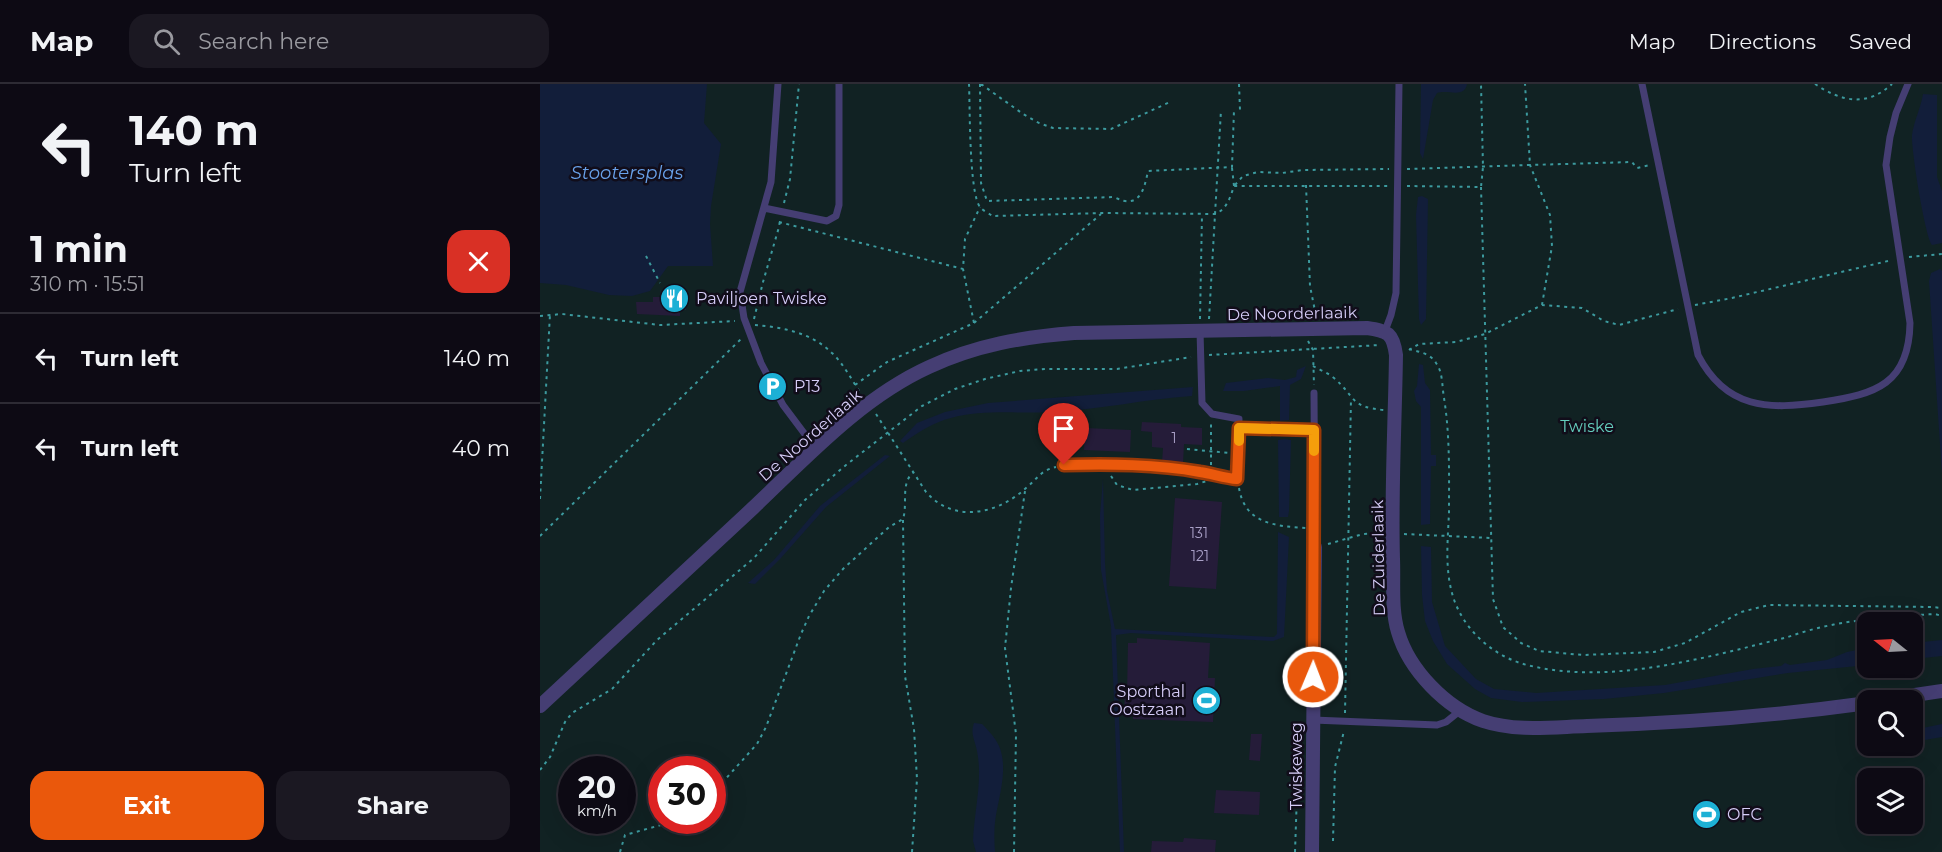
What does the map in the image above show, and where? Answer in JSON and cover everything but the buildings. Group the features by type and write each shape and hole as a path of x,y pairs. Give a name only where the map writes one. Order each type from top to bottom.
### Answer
{"street":[{"name":"De Noorderlaaik","path":"540,706 845,423 906,379 928,367 983,346 1010,340 1063,334 1367,328 1385,331"},
{"path":"1385,331 1394,341 1395,347"},
{"name":"De Zuiderlaaik","path":"1395,347 1392,534 1395,615 1398,632 1414,665 1430,684 1461,710 1481,720 1518,728 1758,717 1857,704"},
{"name":"Twiskeweg","path":"1312,852 1315,547"},
{"path":"1923,694 1942,691"}],"lane":[{"path":"777,84 771,182 740,292 744,318 761,363 783,405 816,449"},
{"path":"764,208 827,220 836,216 839,205 839,84"},
{"path":"1385,331 1396,293 1399,84"},
{"path":"1642,84 1698,355 1707,372 1729,393 1761,405 1778,407 1868,394 1880,387 1899,368 1907,354 1910,323 1886,165 1892,129 1908,84"},
{"path":"1064,465 1137,466 1237,479 1239,419 1212,414 1205,409 1200,395 1200,356 1204,331"},
{"name":"Twiskeweg","path":"1314,393 1315,547"},
{"path":"1239,428 1314,430"},
{"path":"1313,720 1437,725 1446,722 1461,710"}],"path":[{"path":"969,84 975,192 980,207 992,216 1103,213 1215,214 1222,210 1234,186 1243,176 1258,172 1632,162 1637,168 1659,163"},
{"path":"981,84 1023,114 1053,128 1111,129 1170,102"},
{"path":"981,84 981,183 987,201 1114,197 1127,202 1137,199 1145,189 1148,171 1232,167"},
{"path":"1239,84 1240,110"},
{"path":"1481,84 1483,167 1481,187 1493,599 1503,627 1521,643 1539,651 1583,655 1654,652 1685,643 1741,612 1769,605 1942,608"},
{"path":"1525,84 1530,165 1550,215 1552,246 1542,305"},
{"path":"1815,84 1827,92 1855,101 1882,93 1893,84"},
{"path":"1204,331 1215,214 1221,110"},
{"path":"1234,110 1232,167 1234,186"},
{"path":"1306,185 1310,286 1317,329 1314,340 1310,343 1313,350 1314,393"},
{"path":"1234,186 1481,187"},
{"path":"974,323 963,269 965,239 980,207"},
{"path":"540,536 753,324 779,327 813,339 832,353 855,385 887,362 974,323 1103,213"},
{"path":"1202,214 1204,331"},
{"path":"779,222 963,269"},
{"path":"1409,349 1419,344 1456,342 1485,334 1542,305 1582,309 1604,321 1619,325 1688,306 1743,296 1901,258 1942,254"},
{"path":"646,256 660,283"},
{"path":"540,498 550,314"},
{"path":"540,316 579,315 660,325 733,322 744,318"},
{"path":"540,770 550,758 565,722 572,713 612,689 657,640 754,558 805,500 888,431 922,406 955,389 1020,371 1117,369 1200,356 1360,346 1406,346 1430,356 1439,369 1447,412 1449,464 1447,561 1450,588 1457,609 1480,640 1493,650 1527,665 1568,671 1649,668 1745,647 1841,622 1935,614 1942,616"},
{"path":"1408,356 1409,349"},
{"path":"1313,366 1334,379 1356,403 1370,409 1395,411"},
{"path":"1333,841 1335,767 1345,720 1351,397"},
{"path":"1107,473 1117,485 1133,490 1204,483 1211,474 1212,414"},
{"path":"888,431 934,501 948,509 985,512 1000,506 1026,489 1041,473 1064,465"},
{"path":"1187,449 1239,454"},
{"path":"912,852 917,779 914,729 905,676 902,567 906,484 908,476 914,472"},
{"path":"1237,479 1247,510 1258,519 1284,527 1315,529"},
{"path":"1014,852 1016,735 1005,648 1011,588 1026,489"},
{"path":"726,778 757,744 809,616 824,591 843,569 890,527 903,519"},
{"name":"Twiskeweg","path":"1295,852 1299,730"},
{"path":"620,852 625,836 648,829"}],"green space":[{"name":"Twiske","path":"540,84 1942,84 1942,852 540,852"}],"water":[{"name":"Stootersplas","path":"540,84 707,84 704,123 721,144 711,206 713,266 668,266 650,291 632,296 609,295 566,285 540,283"},
{"path":"1421,84 1467,84 1463,91 1437,93 1433,100 1423,159 1420,153"},
{"path":"1923,94 1937,95 1937,177 1942,191 1942,243 1932,245 1922,210 1912,143 1913,130"},
{"path":"1418,197 1428,199 1426,319 1421,325 1416,215"},
{"path":"1940,269 1942,271 1942,474 1929,281 1931,273"},
{"path":"1419,364 1423,365 1425,383 1430,390 1431,455 1436,455 1436,466 1431,466 1430,524 1421,525 1421,407 1416,401 1414,391 1417,386"},
{"path":"1306,366 1301,379 1290,385 1289,420 1280,421 1280,386 1244,391 1223,391 1226,383 1268,378 1285,380 1296,377 1297,370"},
{"path":"1193,387 1192,396 1087,409 963,415 932,425 903,443 900,441 917,423 945,412 988,403"},
{"path":"1278,440 1291,440 1289,511 1288,517 1279,517"},
{"path":"885,455 890,456 826,507 755,584 748,583 774,560 820,506"},
{"path":"1103,479 1107,591 1115,629 1274,637 1277,634 1278,532 1289,537 1284,637 1273,641 1131,633 1116,635 1124,852 1120,852 1111,626 1101,570 1100,515"},
{"path":"1421,546 1431,547 1432,602 1445,646 1476,679 1494,689 1536,693 1665,685 1781,666 1785,663 1790,665 1827,660 1857,650 1857,666 1788,673 1664,693 1604,699 1522,702 1491,698 1475,689 1447,664 1433,641 1425,621"},
{"path":"1942,640 1942,656 1923,658 1923,642"},
{"path":"974,723 982,724 989,731 1002,754 1003,771 995,824 995,852 976,852 973,841 979,773 973,734"},
{"path":"1942,724 1942,737 1923,740 1923,728"}],"slow traffic":[{"path":"1239,441 1239,428 1314,430 1314,451"}],"place":[{"name":"Paviljoen Twiske","path":"675,298"},
{"name":"P13","path":"773,386"},
{"name":"Sporthal Oostzaan","path":"1206,700"},
{"name":"OFC","path":"1706,814"}],"route":[{"path":"1064,465 1112,465 1199,471 1237,479 1239,428 1314,430 1313,677"}]}
